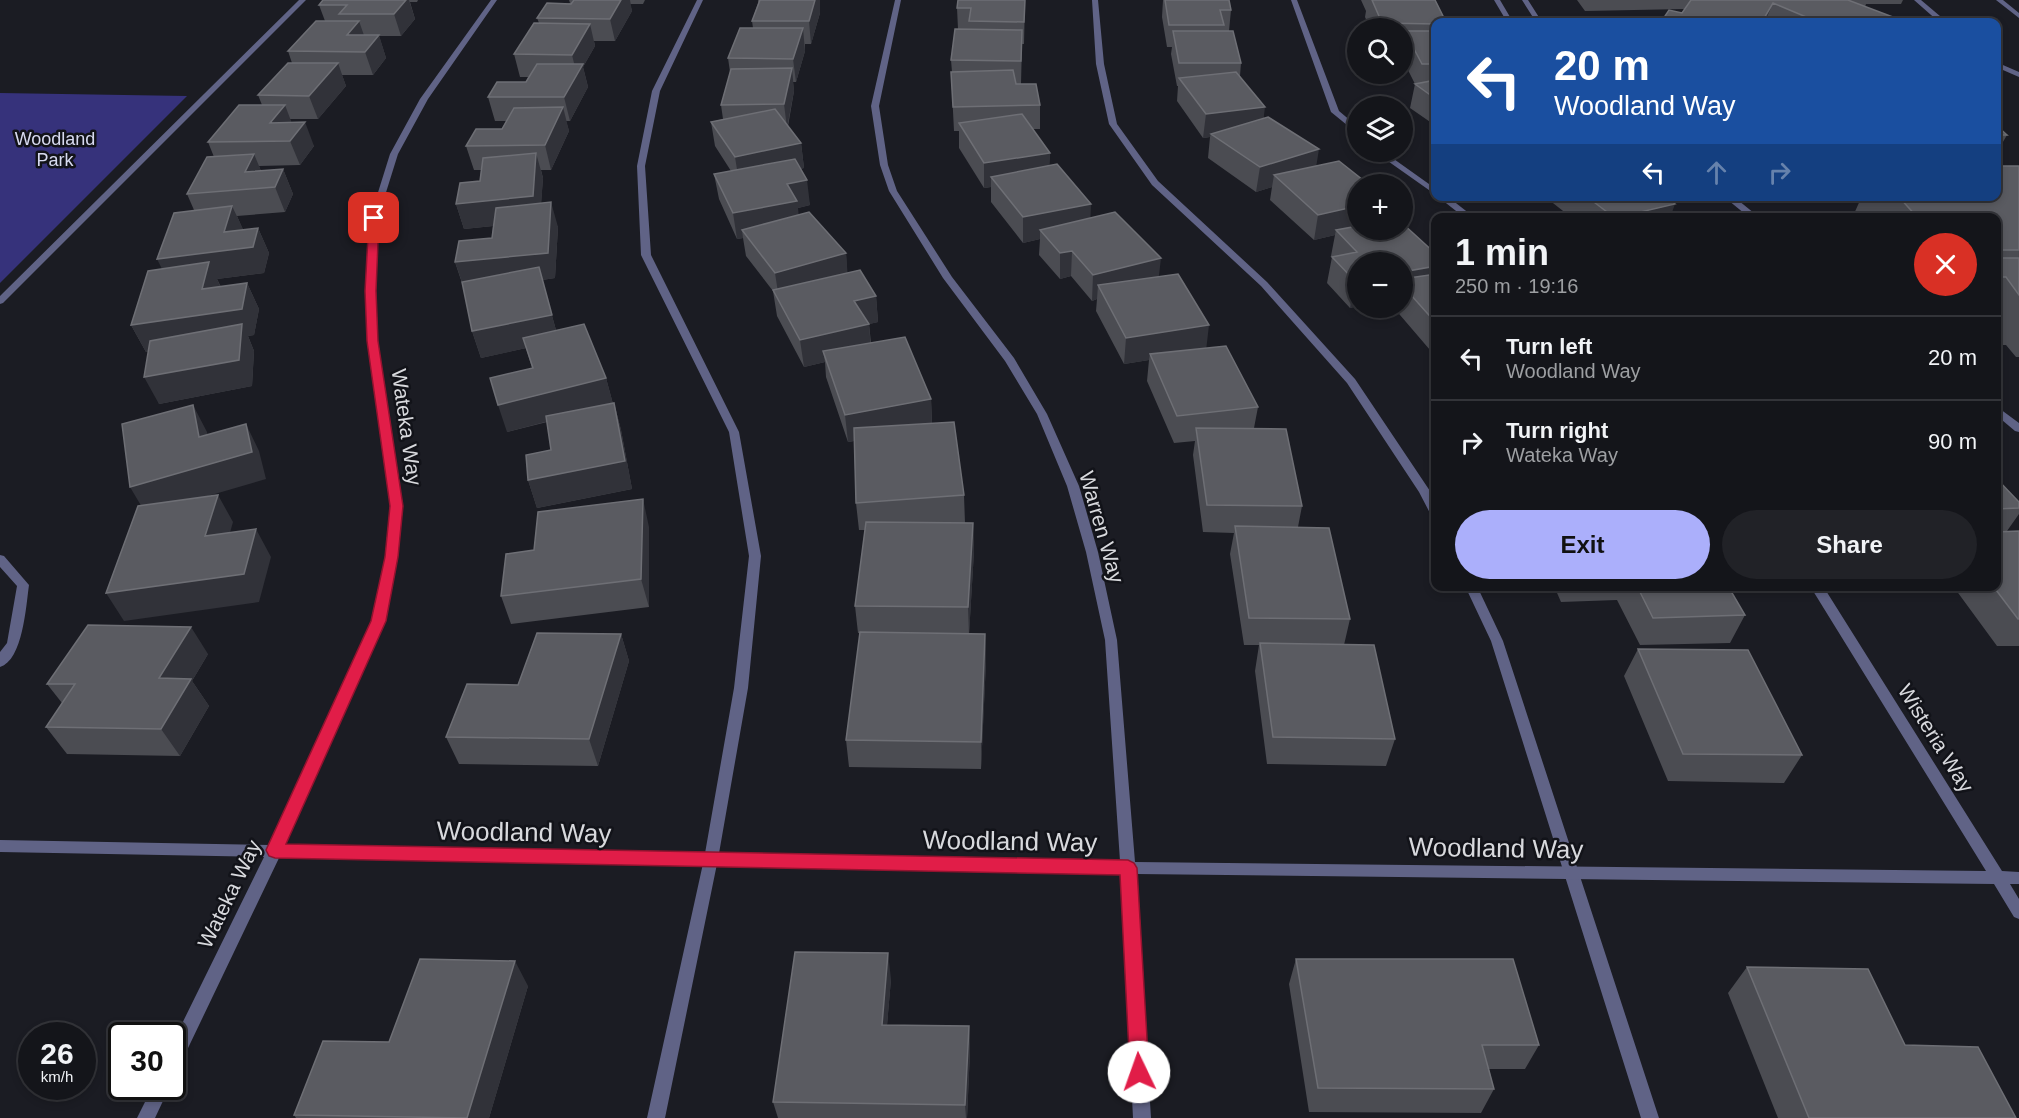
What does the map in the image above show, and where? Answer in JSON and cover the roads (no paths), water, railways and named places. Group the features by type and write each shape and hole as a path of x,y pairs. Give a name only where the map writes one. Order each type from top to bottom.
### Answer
{"street":[{"path":"0,301 303,0"},
{"name":"Wateka Way","path":"186,1034 275,850 378,621 391,557 396,506 373,341 370,291 374,218 394,154 424,99 494,0"},
{"path":"656,1118 711,859 741,688 756,556 734,432 646,255 641,166 656,91 700,0"},
{"name":"Warren Way","path":"898,0 875,106 884,165 893,191 948,278 1010,360 1037,405 1073,486 1092,552 1111,640 1128,868 1142,1118"},
{"path":"1095,0 1100,64 1113,124 1155,183 1264,284 1351,381 1431,504"},
{"path":"1294,0 1335,112 1347,122"},
{"path":"1497,0 1508,18"},
{"path":"1525,0 1536,18"},
{"path":"1917,0 1938,18"},
{"path":"1999,0 2019,16"},
{"path":"2001,66 2019,75"},
{"path":"1393,162 1431,189"},
{"path":"1448,201 1464,213"},
{"path":"1734,201 1749,213"},
{"path":"2001,413 2019,429"},
{"path":"0,559 23,585 13,644 0,662"},
{"path":"1473,591 1497,641 1650,1118"},
{"name":"Wisteria Way","path":"1819,591 2019,912"},
{"name":"Woodland Way","path":"0,846 1128,868 2019,878"},
{"path":"146,1118 155,1100"}],"park label":[{"name":"Woodland Park","path":"55,149"}]}
